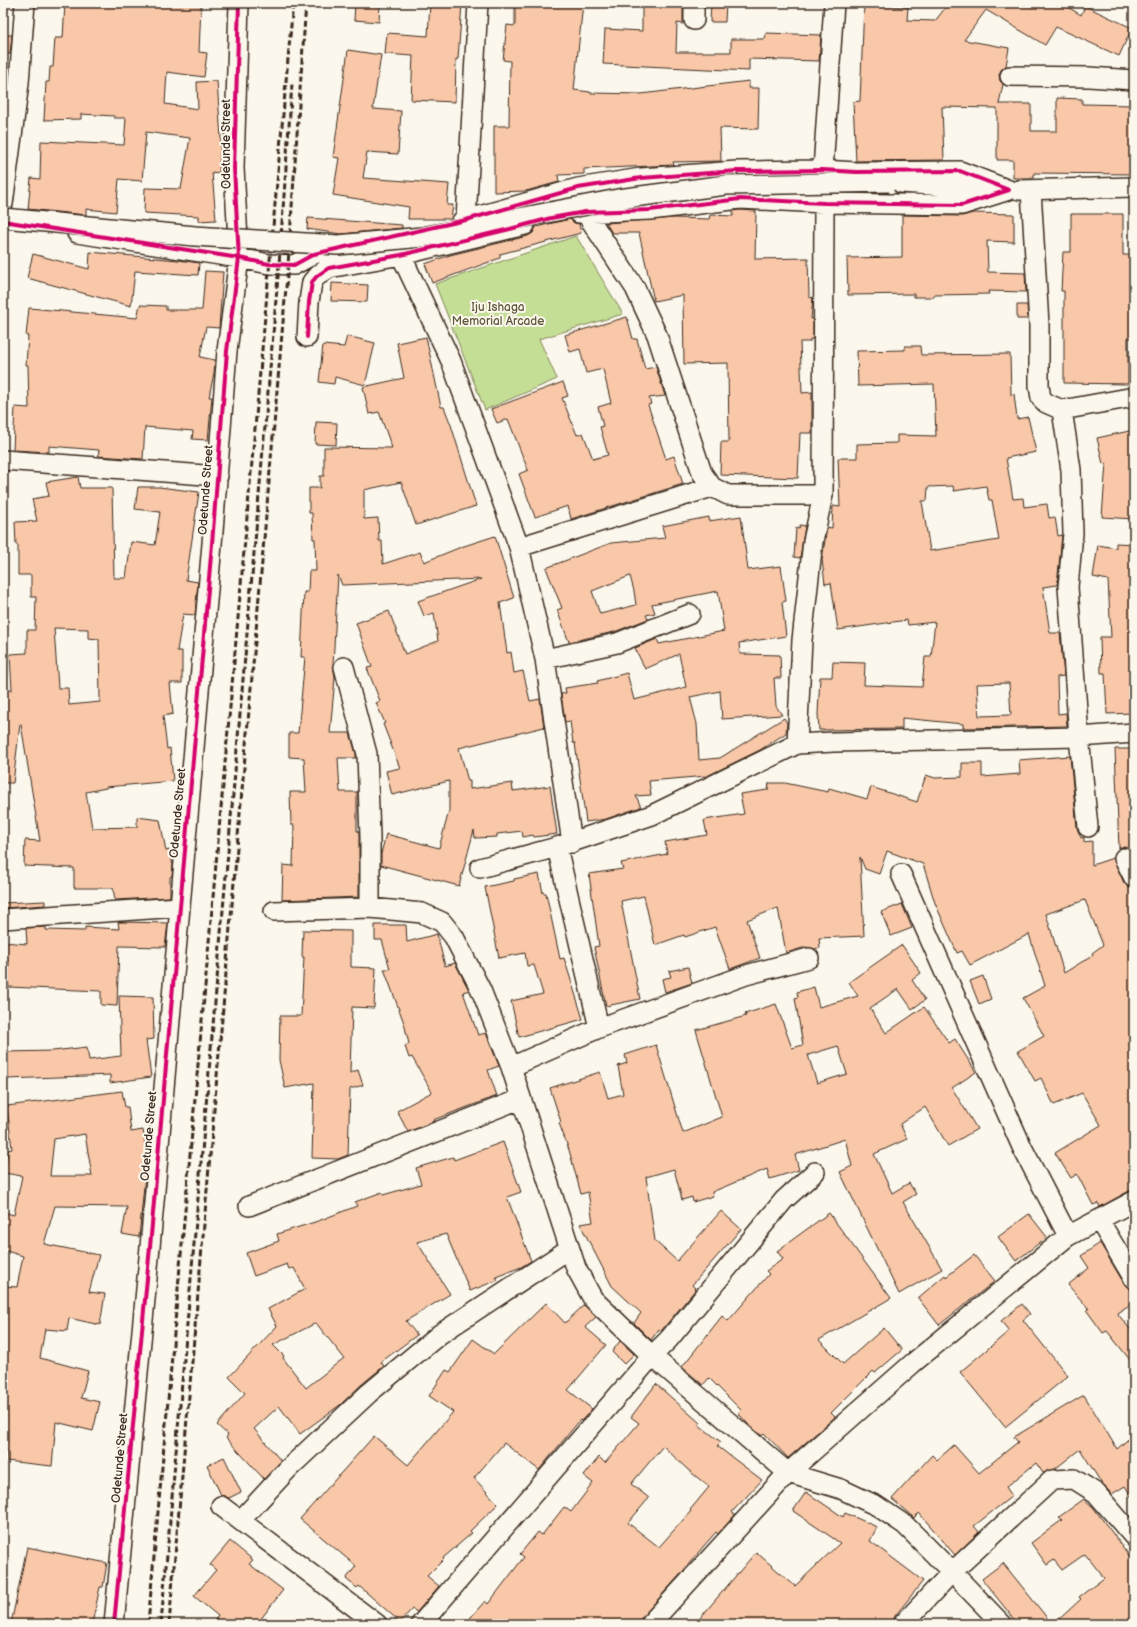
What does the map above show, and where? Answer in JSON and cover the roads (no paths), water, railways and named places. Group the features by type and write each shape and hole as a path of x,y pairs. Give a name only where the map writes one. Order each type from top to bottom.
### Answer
{"street":[{"path":"3,204 19,82 25,3"},
{"name":"Odetunde Street","path":"114,1624 150,1254 179,907 218,476 227,351 239,258 234,168 239,3"},
{"path":"466,220 478,3"},
{"path":"823,170 834,3"},
{"path":"1010,76 1089,77 1134,80"},
{"path":"3,219 269,264 294,265 314,254 466,220 578,188 641,178 737,171 960,171 1009,190"},
{"path":"3,219 195,236 338,245 422,237 618,199 726,185 890,182 1009,190 1134,187"},
{"path":"307,337 308,302 312,282 317,276 329,268 401,255 550,218 585,212 650,210 740,199 824,203 962,205 1009,190"},
{"path":"1031,190 1039,325 1039,386 1041,398 1046,403 1062,410 1134,397"},
{"path":"797,744 802,640 813,541 823,495 824,203"},
{"path":"585,212 636,288 657,335 702,473 712,487 728,495 823,495"},
{"path":"401,255 451,361 519,547 545,658 565,845 599,1028"},
{"path":"1062,410 1071,470 1073,533 1068,588 1079,737 1088,827"},
{"path":"3,460 218,476"},
{"path":"519,547 712,487"},
{"path":"545,658 617,643 690,614"},
{"path":"344,667 367,754 370,837 370,908"},
{"path":"480,868 565,845 652,814 797,744 1079,737 1134,733"},
{"path":"1124,858 1134,878"},
{"path":"901,874 1022,1147 1068,1236"},
{"path":"3,919 179,907"},
{"path":"274,911 370,908 422,913 442,922 454,937 480,990 511,1067 569,1249 576,1268 593,1299 652,1356 788,1473 841,1490 877,1506 904,1525 1002,1624"},
{"path":"511,1067 599,1028 746,975 809,958"},
{"path":"249,1206 520,1099"},
{"path":"421,1624 652,1356 669,1339 784,1200 815,1172"},
{"path":"650,1624 788,1473 913,1363 1068,1236 1134,1201"},
{"path":"1099,1220 1134,1279"},
{"path":"241,1520 288,1469 369,1393 434,1339 569,1249"},
{"path":"903,1624 952,1572 1052,1480 1074,1479 1096,1493 1134,1537"},
{"path":"221,1506 377,1624"}],"railway":[{"path":"148,1624 293,3"},
{"path":"169,1624 288,265 306,3"},
{"path":"161,1624 279,265 292,84"}],"park label":[{"name":"Iju Ishaga Memorial Arcade","path":"498,314"}]}
